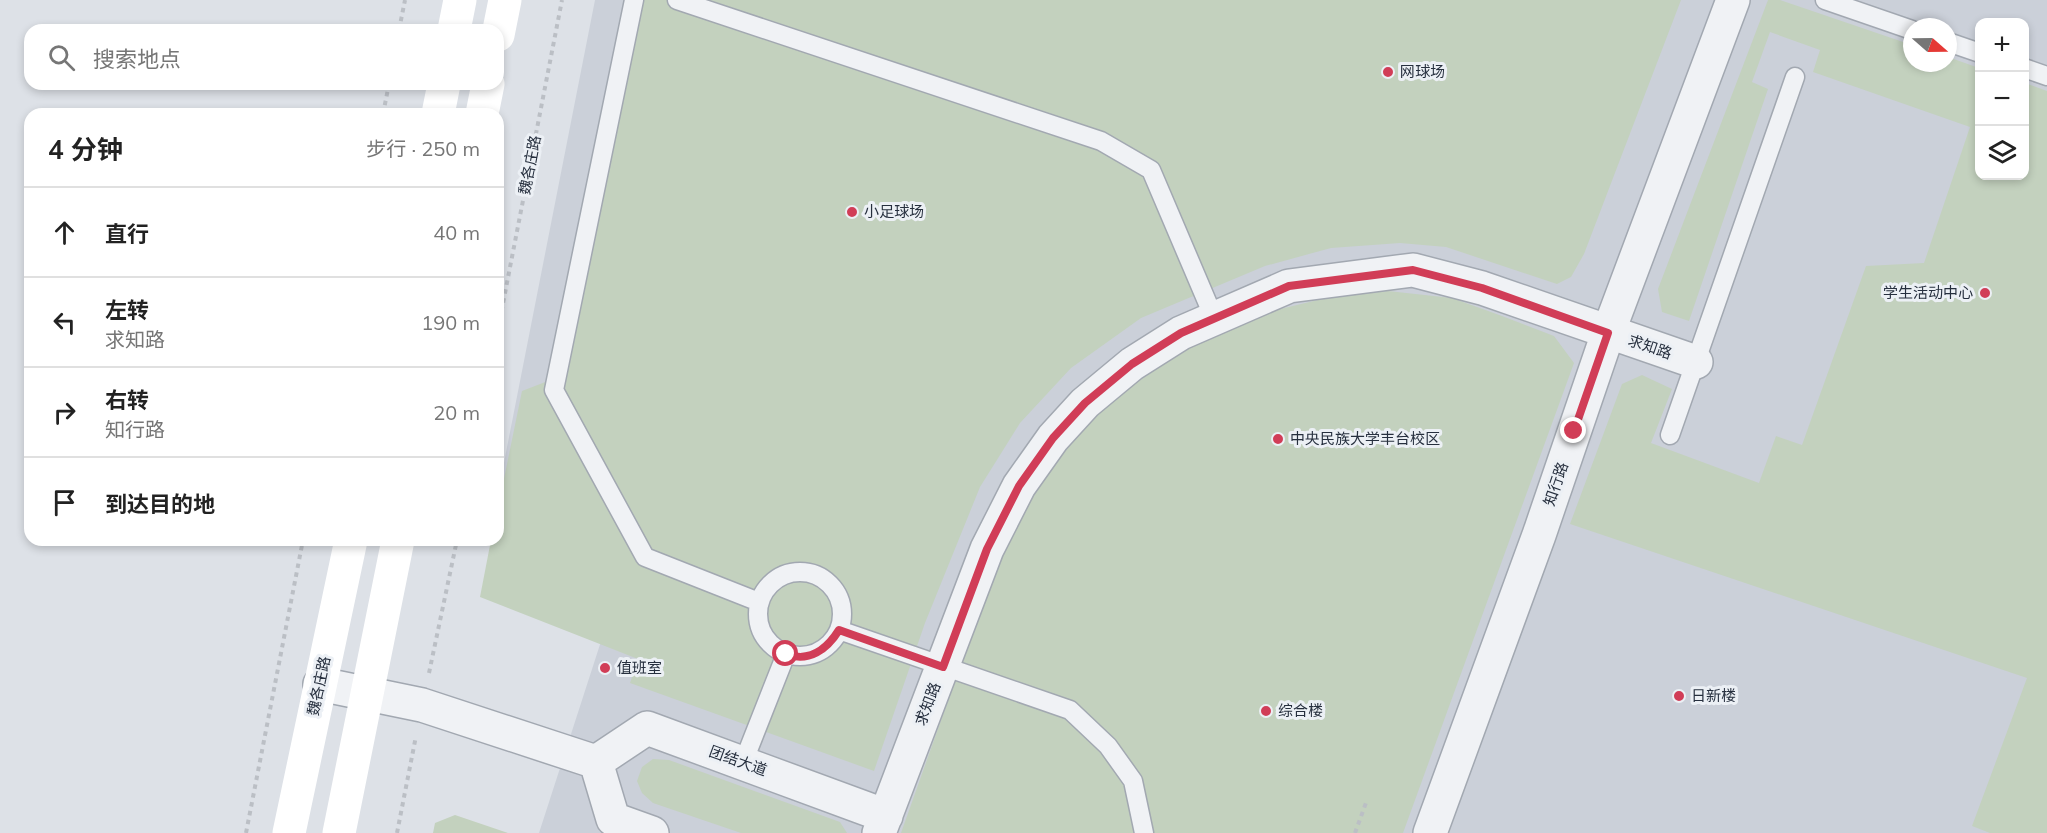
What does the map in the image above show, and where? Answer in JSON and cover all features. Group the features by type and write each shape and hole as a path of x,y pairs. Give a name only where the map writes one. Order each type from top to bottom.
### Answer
{"main road":[{"path":"455,24 460,0"},
{"path":"500,24 505,0"},
{"path":"439,108 443,90"},
{"path":"483,108 487,90"},
{"name":"魏各庄路","path":"289,833 350,546"},
{"path":"339,833 397,546"}],"street":[{"name":"知行路","path":"1430,833 1539,535 1608,333 1733,0"},
{"name":"求知路","path":"883,824 987,549 1019,486 1053,438 1085,403 1132,364 1181,333 1289,286 1413,270 1482,288 1696,362"},
{"path":"320,684 422,705 596,762 613,819 652,833"},
{"name":"团结大道","path":"596,762 647,728 743,763 883,824"}],"lane":[{"path":"634,0 554,390 645,557 759,602"},
{"path":"677,0 1101,141 1151,170 1214,318"},
{"path":"1825,0 1903,27"},
{"path":"1957,45 1975,51"},
{"path":"2029,69 2047,76"},
{"path":"1670,435 1795,77"},
{"path":"801,572 814,575 826,581 835,591 842,617 839,630 831,643 820,652 807,656 786,654 768,642 760,630 759,602 765,589 775,580 801,572"},
{"path":"839,630 1070,710 1108,747 1133,780 1144,833"},
{"path":"743,763 786,654"}],"path":[{"path":"400,24 405,0"},
{"name":"魏各庄路","path":"504,298 562,0"},
{"path":"384,108 388,90"},
{"path":"246,833 302,546"},
{"path":"1355,833 1367,800"}],"shaded area":[{"name":"中央民族大学丰台校区","path":"595,0 2047,0 2047,833 539,833 605,629 504,509 504,463"}],"green space":[{"path":"638,0 1681,0 1584,254 1571,277 1557,284 1446,247 1400,243 1331,248 1265,266 1141,318 1071,368 1020,423 980,487 925,623 874,771 630,683 638,659 480,597 490,546 504,546 504,479 522,391 566,374"},
{"path":"1768,0 1780,0 1903,42 1903,72 1957,72 1957,60 1975,67 1975,180 2029,180 2029,84 2047,91 2047,833 1990,833 1972,826 2027,678 1570,524 1622,384 1642,375 1672,389 1651,443 1759,483 1776,436 1802,445 1866,266 1924,263 1970,127 1813,72 1820,50 1770,32 1752,82 1768,89 1689,321 1662,312 1658,289"},
{"path":"1388,291 1452,298 1554,336 1574,363 1403,833 901,833 1022,492 1094,406 1181,345 1255,315 1326,298"},
{"path":"653,759 669,760 840,822 847,833 741,833 653,803 642,793 637,781 642,767"},
{"path":"455,815 508,833 433,833 435,823"}],"place":[{"name":"网球场","path":"1388,72"},
{"name":"小足球场","path":"852,212"},
{"name":"学生活动中心","path":"1985,293"},
{"name":"中央民族大学丰台校区","path":"1278,439"},
{"name":"值班室","path":"605,668"},
{"name":"日新楼","path":"1679,696"},
{"name":"综合楼","path":"1266,711"}],"route":[{"path":"786,654 807,656 820,652 831,643 839,630 943,667 987,549 1019,486 1053,438 1085,403 1132,364 1181,333 1289,286 1413,270 1482,288 1608,333 1574,431"}]}
